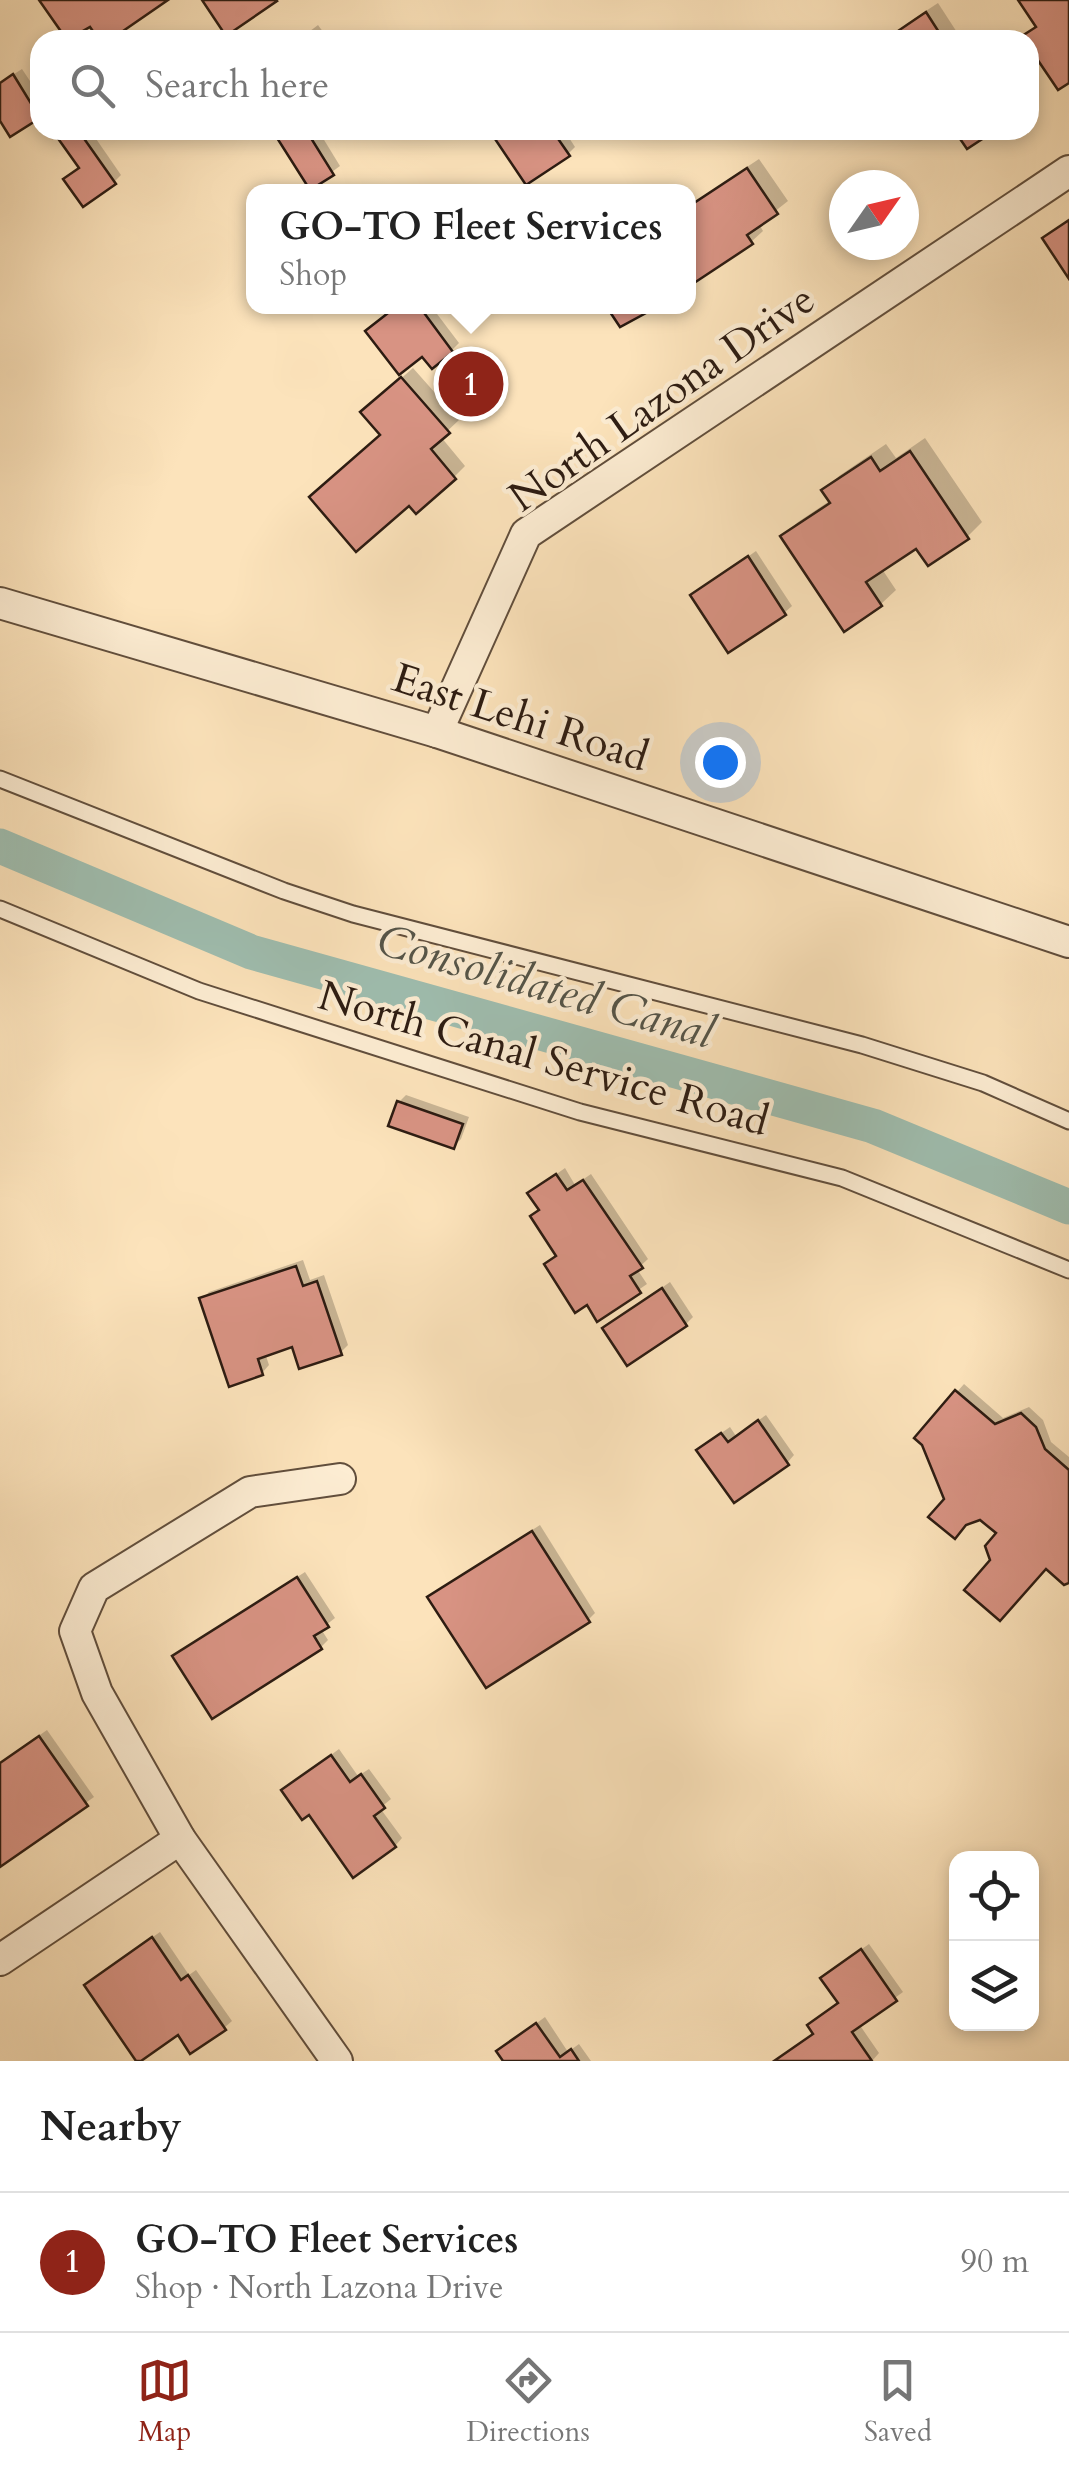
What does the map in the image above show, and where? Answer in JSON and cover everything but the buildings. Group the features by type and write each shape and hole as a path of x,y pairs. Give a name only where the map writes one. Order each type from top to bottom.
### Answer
{"street":[{"name":"North Lazona Drive","path":"437,732 526,534 1069,171"},
{"name":"East Lehi Road","path":"0,603 437,732 1069,942"},
{"path":"337,2061 180,1839 96,1693 75,1631 94,1588 250,1492 340,1479"},
{"path":"0,1960 180,1839"}],"lane":[{"path":"0,779 284,891 354,914 862,1045 984,1084 1069,1122"},
{"name":"North Canal Service Road","path":"0,910 199,991 580,1112 842,1178 1069,1270"}],"waterway":[{"name":"Consolidated Canal","path":"0,846 251,952 873,1126 1069,1207"}],"place":[{"name":"GO-TO Fleet Services","path":"471,384"}]}
